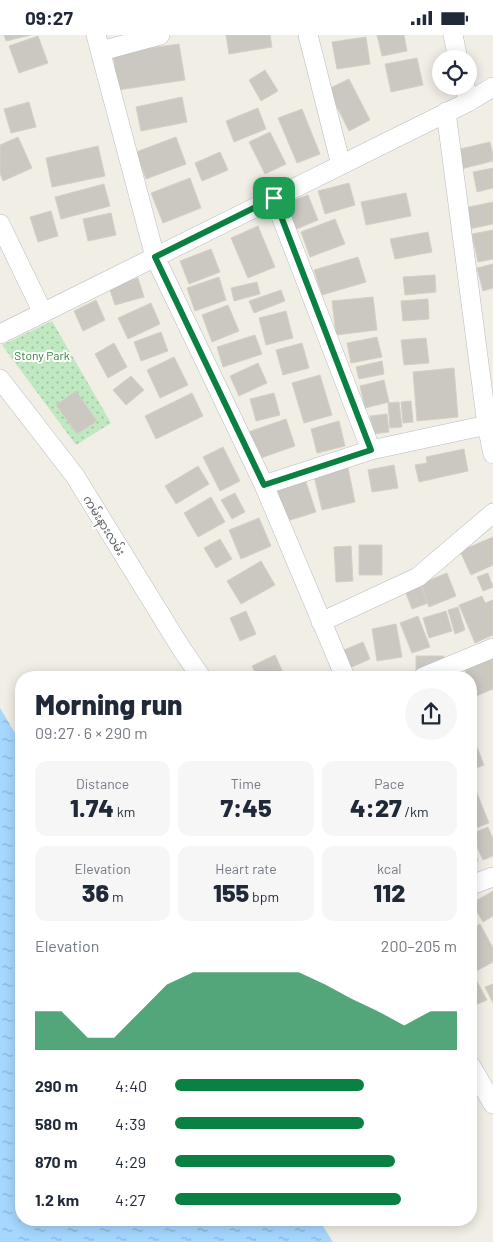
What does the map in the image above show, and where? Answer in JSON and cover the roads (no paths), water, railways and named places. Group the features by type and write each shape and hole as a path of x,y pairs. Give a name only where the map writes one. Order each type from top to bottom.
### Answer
{"street":[{"path":"160,35 98,43 155,257 264,485 342,671"},
{"path":"308,35 341,165"},
{"path":"453,35 456,50"},
{"path":"477,91 493,87"},
{"path":"0,334 446,113 465,95"},
{"path":"446,113 486,425 493,454"},
{"path":"274,198 371,450"},
{"path":"0,224 43,313"},
{"name":"ကမ်းနားလမ်း","path":"0,379 74,476 197,671"},
{"path":"264,485 371,450 486,425"},
{"path":"321,621 418,577 493,513"},
{"path":"437,671 493,648"},
{"path":"477,883 492,879"},
{"path":"477,1076 493,1104"}],"water":[{"path":"0,708 15,733 15,1226 323,1226 333,1242 0,1242"}],"park label":[{"name":"Stony Park","path":"42,355"}]}
